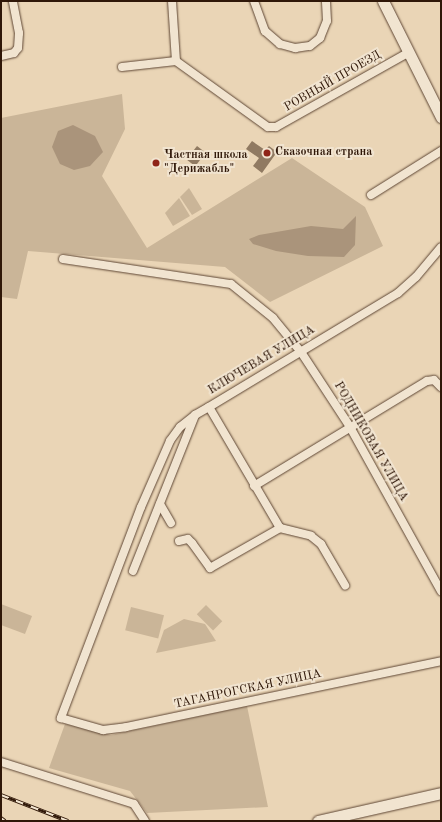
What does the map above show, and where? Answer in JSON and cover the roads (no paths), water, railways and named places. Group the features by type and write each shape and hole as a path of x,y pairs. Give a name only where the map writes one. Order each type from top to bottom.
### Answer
{"street":[{"path":"1,56 14,53 18,48 19,33 13,1"},
{"path":"122,67 176,61 172,1"},
{"path":"254,1 265,31 280,44 294,48 310,46 320,38 327,22 326,1"},
{"path":"383,1 441,116"},
{"name":"РОВНЫЙ ПРОЕЗД","path":"176,61 268,127 283,125 408,53"},
{"path":"371,195 441,151"},
{"name":"КЛЮЧЕВАЯ УЛИЦА","path":"280,528 209,407 398,293 416,277 441,247"},
{"name":"РОДНИКОВАЯ УЛИЦА","path":"63,259 231,284 273,318 302,352 350,427 441,591"},
{"path":"254,486 428,381 434,380 441,387"},
{"path":"133,571 196,415 209,407"},
{"name":"ТАГАНРОГСКАЯ УЛИЦА","path":"196,415 180,426 170,441 141,507 61,718 103,730 126,727 441,661"},
{"path":"160,504 171,523"},
{"path":"179,541 188,539 210,568 280,528 311,536 321,544 345,585"},
{"path":"1,762 134,804 145,821"},
{"path":"318,821 441,793"}],"railway":[{"path":"1,795 68,821"},
{"path":"1,818 5,821"}],"place":[{"name":"Сказочная страна","path":"267,153"},
{"name":"Частная школа \"Дерижабль\"","path":"156,163"}]}
